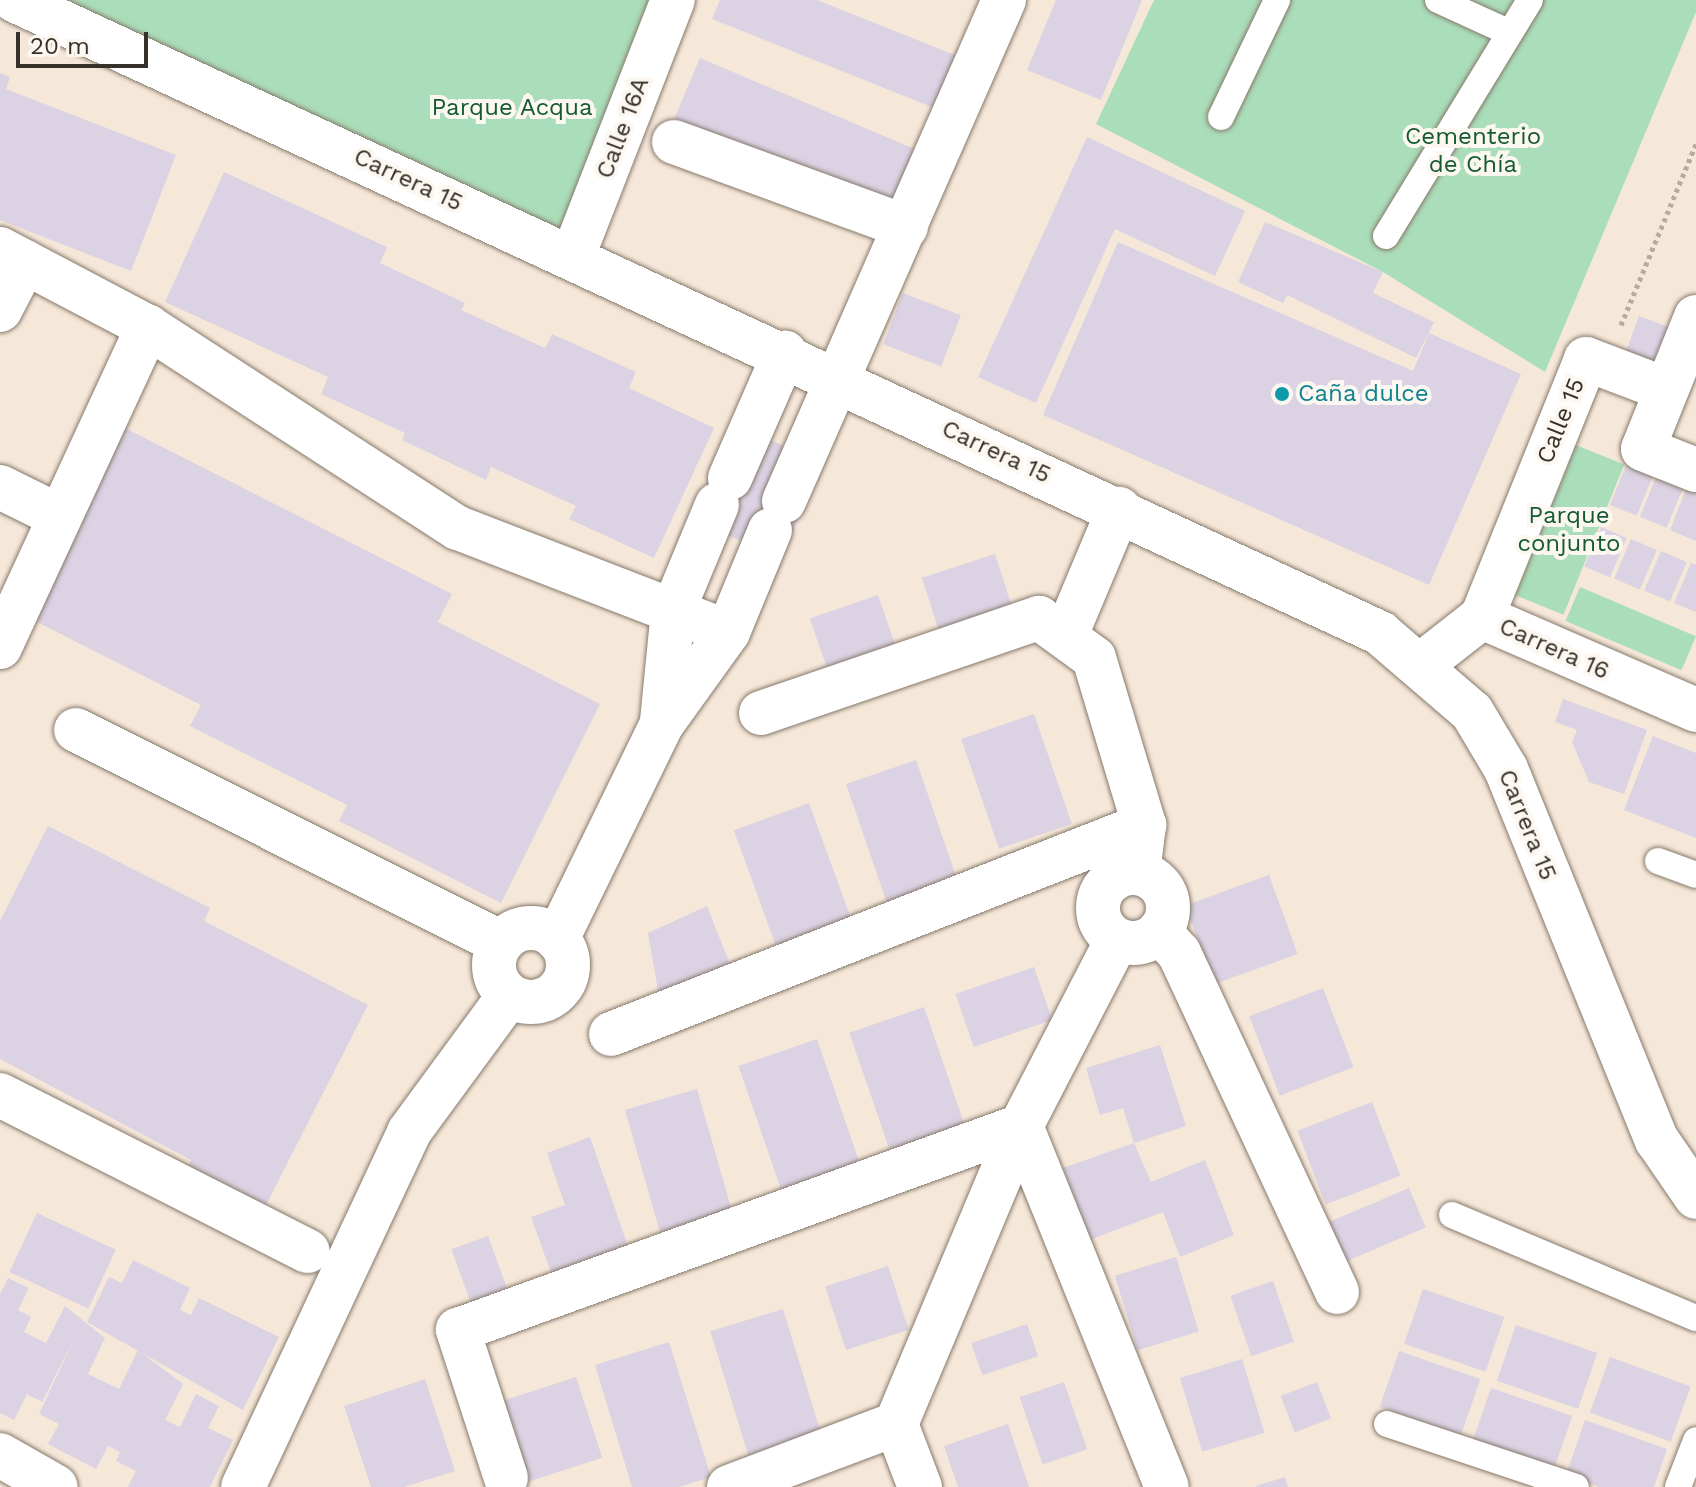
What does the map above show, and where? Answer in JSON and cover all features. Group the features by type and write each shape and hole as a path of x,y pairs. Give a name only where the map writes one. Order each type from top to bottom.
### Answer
{"street":[{"name":"Carrera 15","path":"14,0 785,352 1336,610 1422,664 1472,712 1506,769 1657,1140 1696,1197"},
{"name":"Calle 16A","path":"573,256 673,0"},
{"path":"557,939 662,724 728,632 1004,0"},
{"path":"674,142 906,227"},
{"path":"0,310 13,256 148,327 458,528 728,632"},
{"path":"1696,317 1643,449 1696,470"},
{"path":"0,647 148,327"},
{"path":"662,724 673,611 785,352"},
{"path":"1595,363 1665,389"},
{"name":"Calle 15","path":"1482,617 1595,363"},
{"path":"0,487 59,516"},
{"path":"1066,635 1119,509"},
{"name":"Carrera 16","path":"1422,664 1482,617 1696,710"},
{"path":"761,713 1039,618 1094,658 1144,825 1138,873"},
{"path":"76,730 501,943"},
{"path":"611,1034 1144,825"},
{"path":"1138,873 1152,879 1168,903 1159,931 1147,941 1117,940 1098,914 1099,897 1122,874 1138,873"},
{"path":"534,928 557,939 566,952 564,983 539,1002 509,996 494,971 501,943 534,928"},
{"path":"1159,931 1179,953 1337,1292"},
{"path":"920,1487 896,1424 1021,1126 1117,940"},
{"path":"243,1487 430,1095 509,996"},
{"path":"0,1095 308,1251"},
{"path":"506,1478 458,1330 1021,1126"},
{"path":"1021,1126 1167,1487"},
{"path":"331,1304 305,1273 308,1251 331,1228 364,1229"},
{"path":"729,1487 896,1424"},
{"path":"0,1455 56,1487"}],"lane":[{"path":"1221,117 1277,0"},
{"path":"1438,0 1510,33"},
{"path":"1386,236 1530,0"},
{"path":"1658,861 1696,875"},
{"path":"1452,1215 1696,1318"},
{"path":"1387,1424 1576,1487"},
{"path":"1678,1487 1696,1440"}],"path":[{"path":"1595,363 1696,144"}],"green space":[{"name":"Parque Acqua","path":"14,0 673,0 573,256"},
{"name":"Cementerio de Chía","path":"1154,0 1696,0 1696,12 1545,372 1383,272 1096,124"},
{"name":"Parque conjunto","path":"1576,445 1624,464 1564,615 1515,595"},
{"path":"1580,587 1696,636 1682,670 1566,621"}],"building":[{"path":"720,0 817,0 960,57 939,110 712,19"},
{"path":"1056,0 1142,0 1101,100 1027,70"},
{"path":"700,58 916,150 888,217 671,125"},
{"path":"0,73 10,77 6,89 176,155 131,271 0,220"},
{"path":"1087,137 1245,211 1215,276 1115,229 1036,403 978,377"},
{"path":"224,172 387,247 380,263 465,303 461,310 545,348 552,334 636,372 629,388 714,428 654,558 569,519 576,506 491,467 486,480 402,440 405,433 321,394 328,377 165,302"},
{"path":"1265,222 1383,272 1373,293 1434,322 1416,358 1287,295 1283,303 1238,282"},
{"name":"Caña dulce","path":"1118,242 1413,371 1429,333 1521,374 1429,585 1043,415"},
{"path":"903,293 961,315 941,367 883,344"},
{"path":"1639,316 1672,328 1654,377 1621,365"},
{"path":"125,428 452,594 438,622 600,704 501,903 339,821 347,805 190,726 201,705 31,619"},
{"path":"764,438 788,447 803,508 790,538 747,543 724,534 702,499 715,471"},
{"path":"1626,465 1653,476 1637,516 1610,505"},
{"path":"1656,477 1683,488 1667,528 1640,517"},
{"path":"1686,489 1696,493 1696,541 1670,530"},
{"path":"1601,527 1627,538 1610,578 1584,567"},
{"path":"1631,539 1657,550 1640,590 1614,579"},
{"path":"1661,551 1687,562 1670,602 1644,591"},
{"path":"995,554 1014,611 940,635 922,578"},
{"path":"1691,563 1696,565 1696,612 1674,603"},
{"path":"878,595 900,659 832,683 810,618"},
{"path":"1563,699 1647,730 1624,794 1589,782 1572,742 1577,730 1555,722"},
{"path":"1034,714 1072,824 999,849 961,739"},
{"path":"1653,736 1696,753 1696,838 1624,810"},
{"path":"916,760 959,884 889,908 846,784"},
{"path":"809,803 854,926 779,953 734,830"},
{"path":"48,826 210,908 204,921 368,1005 264,1209 187,1168 191,1160 0,1059 0,921"},
{"path":"1269,875 1298,954 1214,984 1185,905"},
{"path":"707,906 735,977 660,1002 648,933"},
{"path":"1034,967 1052,1020 974,1047 956,994"},
{"path":"1323,988 1353,1067 1280,1096 1249,1016"},
{"path":"924,1007 964,1124 890,1150 849,1033"},
{"path":"817,1039 864,1174 785,1201 739,1066"},
{"path":"1160,1045 1186,1126 1134,1143 1123,1108 1100,1115 1086,1068"},
{"path":"697,1089 736,1225 664,1245 625,1110"},
{"path":"1372,1102 1400,1176 1326,1204 1297,1131"},
{"path":"590,1137 631,1255 554,1281 531,1217 565,1205 547,1153"},
{"path":"1134,1143 1151,1182 1205,1160 1234,1235 1180,1257 1163,1212 1089,1240 1063,1168"},
{"path":"1409,1188 1426,1228 1343,1263 1326,1223"},
{"path":"37,1213 116,1250 88,1309 10,1272"},
{"path":"488,1236 511,1298 474,1311 451,1249"},
{"path":"1176,1257 1199,1332 1138,1350 1115,1276"},
{"path":"133,1260 190,1288 180,1310 191,1315 199,1298 279,1337 243,1410 87,1322 109,1277 122,1283"},
{"path":"888,1266 909,1330 846,1350 825,1286"},
{"path":"8,1278 29,1288 18,1310 31,1317 24,1332 46,1343 65,1306 105,1338 88,1374 119,1389 138,1350 183,1384 165,1420 180,1427 196,1394 219,1406 208,1428 233,1440 210,1487 128,1487 136,1471 116,1461 120,1452 108,1446 96,1469 48,1444 59,1424 39,1414 74,1339 42,1402 27,1394 14,1420 0,1413 0,1294"},
{"path":"1273,1281 1294,1342 1251,1356 1230,1296"},
{"path":"1423,1289 1504,1317 1485,1372 1404,1344"},
{"path":"783,1309 822,1437 749,1459 710,1331"},
{"path":"1027,1324 1038,1356 982,1375 971,1343"},
{"path":"1516,1325 1597,1353 1578,1409 1497,1381"},
{"path":"669,1342 711,1477 679,1487 632,1487 595,1365"},
{"path":"1399,1351 1480,1379 1461,1435 1380,1407"},
{"path":"1610,1357 1691,1386 1671,1442 1590,1412"},
{"path":"1242,1359 1265,1433 1202,1452 1180,1378"},
{"path":"576,1377 602,1458 525,1483 499,1402"},
{"path":"425,1379 455,1471 404,1487 371,1487 344,1406"},
{"path":"1064,1382 1087,1449 1043,1464 1020,1397"},
{"path":"1317,1382 1331,1418 1295,1432 1281,1396"},
{"path":"1491,1388 1572,1416 1553,1472 1472,1444"},
{"path":"1585,1420 1667,1449 1654,1487 1599,1487 1566,1475"},
{"path":"1008,1424 1029,1487 958,1487 944,1446"},
{"path":"1285,1477 1288,1487 1256,1487 1256,1486"}],"place":[{"name":"Caña dulce","path":"1282,394"}]}
